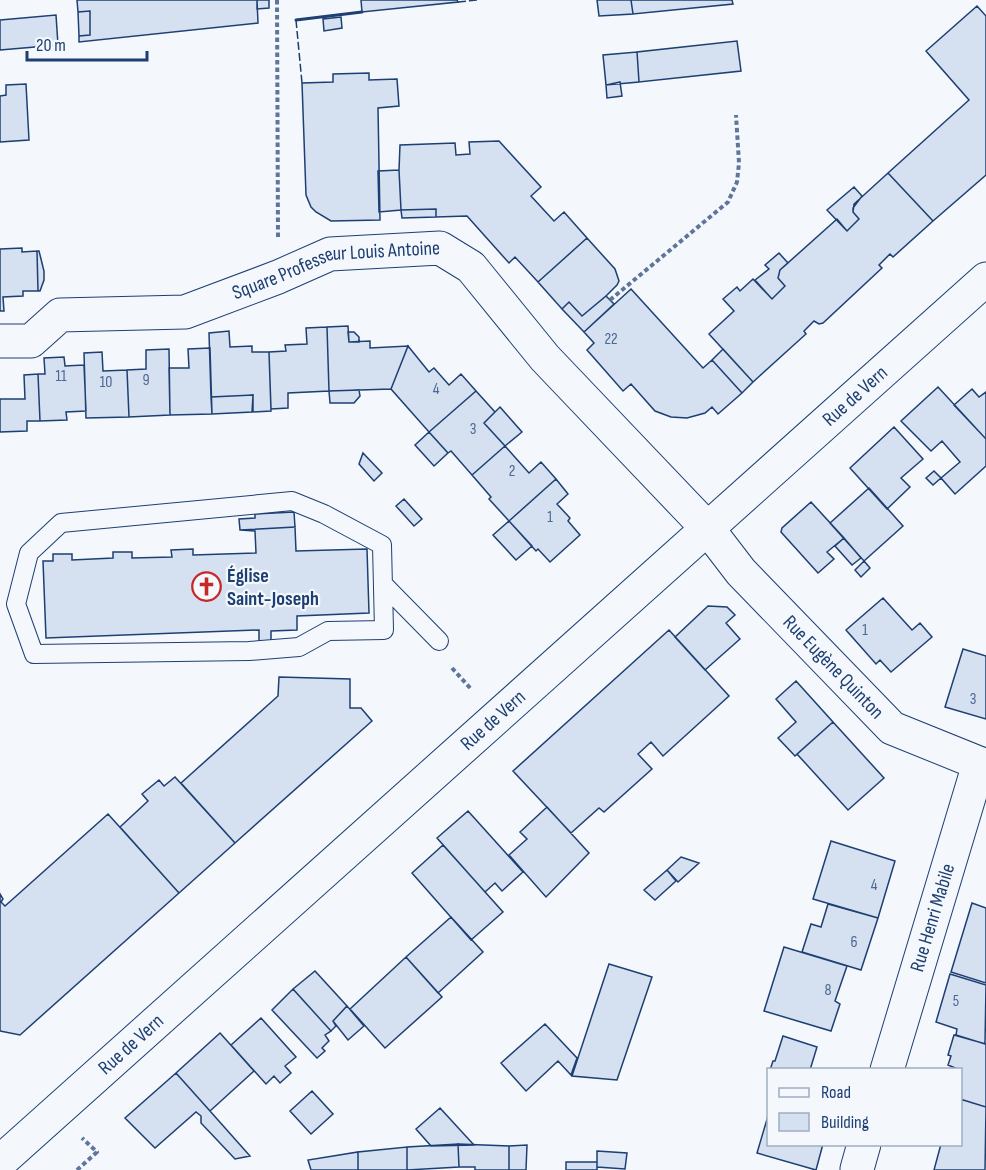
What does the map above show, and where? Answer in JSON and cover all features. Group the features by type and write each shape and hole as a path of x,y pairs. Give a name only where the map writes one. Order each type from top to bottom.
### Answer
{"street":[{"name":"Square Professeur Louis Antoine","path":"0,341 31,341 60,315 185,312 278,277 330,254 440,248 471,267 545,358 708,529"},
{"name":"Rue de Vern","path":"0,1162 986,279"},
{"name":"Rue Eugène Quinton","path":"708,529 741,572 892,729 982,765"},
{"name":"Rue Henri Mabile","path":"888,1068 982,765"},
{"path":"857,1169 863,1146"}],"lane":[{"path":"292,501 324,514 382,545 384,630 328,632 299,647 249,651 34,654 8,604 28,553 61,523 292,501"},
{"path":"383,584 440,641"}],"path":[{"path":"277,0 278,277"},
{"path":"610,300 728,202 737,182 739,163 736,116"},
{"path":"440,641 440,655 497,719"}],"building":[{"path":"77,0 257,0 258,23 79,42 79,36 90,35 90,11 78,12"},
{"path":"257,0 269,0 269,8 257,9"},
{"path":"361,0 457,0 458,2 362,12"},
{"path":"597,0 631,0 633,14 599,16"},
{"path":"631,0 732,0 733,4 633,14"},
{"path":"977,6 986,16 986,175 933,221 888,173 969,100 926,51"},
{"path":"90,11 90,35 79,36 78,12"},
{"path":"56,15 58,45 0,50 0,20"},
{"path":"341,17 342,28 324,31 323,19"},
{"path":"737,41 741,71 639,82 637,52"},
{"path":"637,52 639,82 606,85 603,55"},
{"path":"369,73 369,80 397,79 399,106 378,108 380,220 331,221 311,207 306,195 302,83 333,82 333,74"},
{"path":"620,82 622,96 607,98 606,85"},
{"path":"26,84 29,140 0,142 0,96 6,95 6,85"},
{"path":"499,141 541,187 531,196 554,221 564,212 587,238 538,282 515,257 509,263 467,216 436,217 436,209 401,210 400,145 455,143 456,155 470,154 469,142"},
{"path":"399,170 401,210 379,212 378,171"},
{"path":"888,173 933,221 893,257 890,254 879,265 882,268 823,323 819,324 814,321 804,331 806,334 753,382 709,334 734,311 723,299 737,287 740,291 753,279 772,299 785,286 778,278 780,270 837,219 847,231 859,219 853,212 854,204"},
{"path":"854,187 862,196 853,208 853,212 859,219 847,231 827,210"},
{"path":"436,209 436,217 402,218 401,210"},
{"path":"587,238 615,269 619,281 606,296 582,316 569,302 562,309 538,282"},
{"path":"22,248 22,252 37,251 38,291 23,291 23,296 3,297 4,311 0,311 0,249"},
{"path":"37,251 39,251 44,271 40,291 38,291"},
{"path":"779,253 788,263 780,270 778,278 785,286 772,299 755,280 769,269 765,265"},
{"path":"631,289 703,368 712,360 742,393 718,414 712,407 705,413 687,418 671,417 655,411 631,384 623,391 587,350 594,343 584,332"},
{"path":"606,296 614,304 584,332 562,309 569,302 582,316"},
{"path":"348,326 349,342 370,341 370,348 408,346 391,389 329,391 327,327"},
{"path":"327,327 329,391 288,393 288,408 271,409 269,352 286,351 285,345 307,344 306,328"},
{"path":"229,331 230,347 252,346 252,352 269,352 271,411 253,412 253,395 211,397 209,333"},
{"path":"348,332 354,332 359,337 359,342 349,342"},
{"path":"408,346 429,372 434,368 449,385 461,374 476,391 429,432 391,389"},
{"path":"210,348 212,414 170,415 169,368 189,368 188,349"},
{"path":"169,349 170,415 129,417 127,370 146,369 146,350"},
{"path":"723,349 753,382 742,393 712,360"},
{"path":"102,352 103,371 127,370 129,417 86,418 84,353"},
{"path":"64,357 65,366 84,365 86,411 66,412 67,420 40,421 38,374 45,374 44,358"},
{"path":"38,374 40,421 27,421 27,431 0,432 0,399 25,399 24,375"},
{"path":"938,387 986,439 986,466 955,494 941,478 960,462 942,441 931,451 901,421"},
{"path":"972,389 979,397 986,392 986,439 954,405"},
{"path":"359,390 360,396 354,403 330,403 329,391"},
{"path":"476,391 495,412 484,423 505,446 472,475 451,451 448,453 429,432"},
{"path":"253,395 252,412 212,414 211,397"},
{"path":"500,407 522,432 505,446 484,423"},
{"path":"894,427 923,459 901,478 910,487 887,509 850,468"},
{"path":"429,432 448,453 434,466 415,445"},
{"path":"505,446 529,473 541,462 556,479 509,521 472,475"},
{"path":"363,453 382,473 374,481 359,464"},
{"path":"934,471 941,478 933,485 926,478"},
{"path":"556,479 568,494 557,504 570,518 568,521 580,535 550,562 538,549 536,551 509,521"},
{"path":"869,488 903,526 864,561 830,523"},
{"path":"404,499 422,519 414,526 396,506"},
{"path":"811,502 844,538 827,552 834,559 818,573 781,532 782,528"},
{"path":"294,512 295,527 240,530 239,519 255,518 255,514"},
{"path":"509,521 532,546 516,560 493,535"},
{"name":"Église Saint-Joseph","path":"295,527 296,551 367,549 369,613 297,616 297,630 271,631 271,642 259,642 259,630 46,638 43,561 53,561 53,554 72,554 72,560 113,558 113,552 132,552 132,558 172,557 171,550 193,549 193,555 256,553 255,531 240,530"},
{"path":"844,538 861,558 852,565 835,546"},
{"path":"864,561 870,568 861,577 855,570"},
{"path":"883,598 912,630 920,623 932,637 891,672 880,660 876,664 846,630"},
{"path":"708,606 727,607 735,615 726,623 740,639 705,670 675,637"},
{"path":"669,630 729,696 663,756 651,742 638,754 652,769 604,812 599,808 571,833 513,771"},
{"path":"963,649 986,656 986,719 945,707"},
{"path":"279,677 350,679 350,708 361,708 372,721 235,843 181,783 278,696"},
{"path":"796,681 833,722 795,756 778,738 796,722 776,699"},
{"path":"833,722 884,778 848,810 797,754"},
{"path":"175,777 235,843 179,893 120,827 148,801 142,794 159,780 164,786"},
{"path":"547,807 589,853 546,897 509,855 527,839 520,832"},
{"path":"468,811 523,872 502,891 495,883 485,892 437,838"},
{"path":"108,814 179,893 20,1035 0,1031 0,894 3,899 1,902 5,906"},
{"path":"831,841 895,861 878,918 813,899"},
{"path":"443,845 503,912 471,940 412,873"},
{"path":"681,857 699,863 678,882 667,870"},
{"path":"667,870 676,881 655,900 644,890"},
{"path":"972,903 986,908 986,983 951,972"},
{"path":"828,904 878,918 861,970 802,952 811,924 821,927"},
{"path":"451,917 483,952 438,993 406,957"},
{"path":"784,947 847,966 835,1001 840,1004 831,1031 764,1011"},
{"path":"406,957 442,997 385,1048 350,1009"},
{"path":"609,964 652,977 617,1080 572,1076"},
{"path":"315,971 347,1006 333,1021 336,1026 331,1031 293,989"},
{"path":"950,974 986,985 985,1044 956,1035 957,1029 936,1022"},
{"path":"293,989 331,1031 325,1035 329,1041 322,1048 325,1051 317,1058 272,1010"},
{"path":"347,1006 364,1026 348,1040 333,1021"},
{"path":"261,1018 296,1057 285,1066 291,1073 280,1083 274,1076 266,1084 231,1045"},
{"path":"545,1024 577,1058 571,1075 558,1061 526,1091 501,1063"},
{"path":"220,1033 254,1071 210,1111 176,1073"},
{"path":"954,1035 986,1044 986,1107 962,1100 962,1068 948,1065 951,1056 948,1055"},
{"path":"783,1036 817,1047 811,1068 771,1068"},
{"path":"176,1073 250,1156 235,1159 201,1123 201,1116 196,1112 155,1148 125,1118"},
{"path":"312,1091 333,1114 311,1134 290,1111"},
{"path":"962,1100 986,1107 985,1170 934,1170 940,1146 962,1146"},
{"path":"440,1108 474,1145 431,1146 416,1129"},
{"path":"767,1119 767,1146 822,1146 816,1170 757,1153"},
{"path":"458,1144 459,1167 407,1170 407,1147"},
{"path":"458,1144 509,1146 509,1170 475,1170 475,1167 459,1167"},
{"path":"527,1145 526,1170 509,1170 509,1146"},
{"path":"407,1147 407,1170 358,1170 358,1152"},
{"path":"597,1151 627,1153 625,1169 597,1167"},
{"path":"358,1152 358,1170 311,1170 308,1160"},
{"path":"566,1162 597,1162 597,1170 566,1170"}],"fence":[{"path":"458,2 477,0"},
{"path":"296,20 302,83"}],"wall":[{"path":"296,20 362,12"}],"place":[{"name":"Église Saint-Joseph","path":"206,587"}]}
